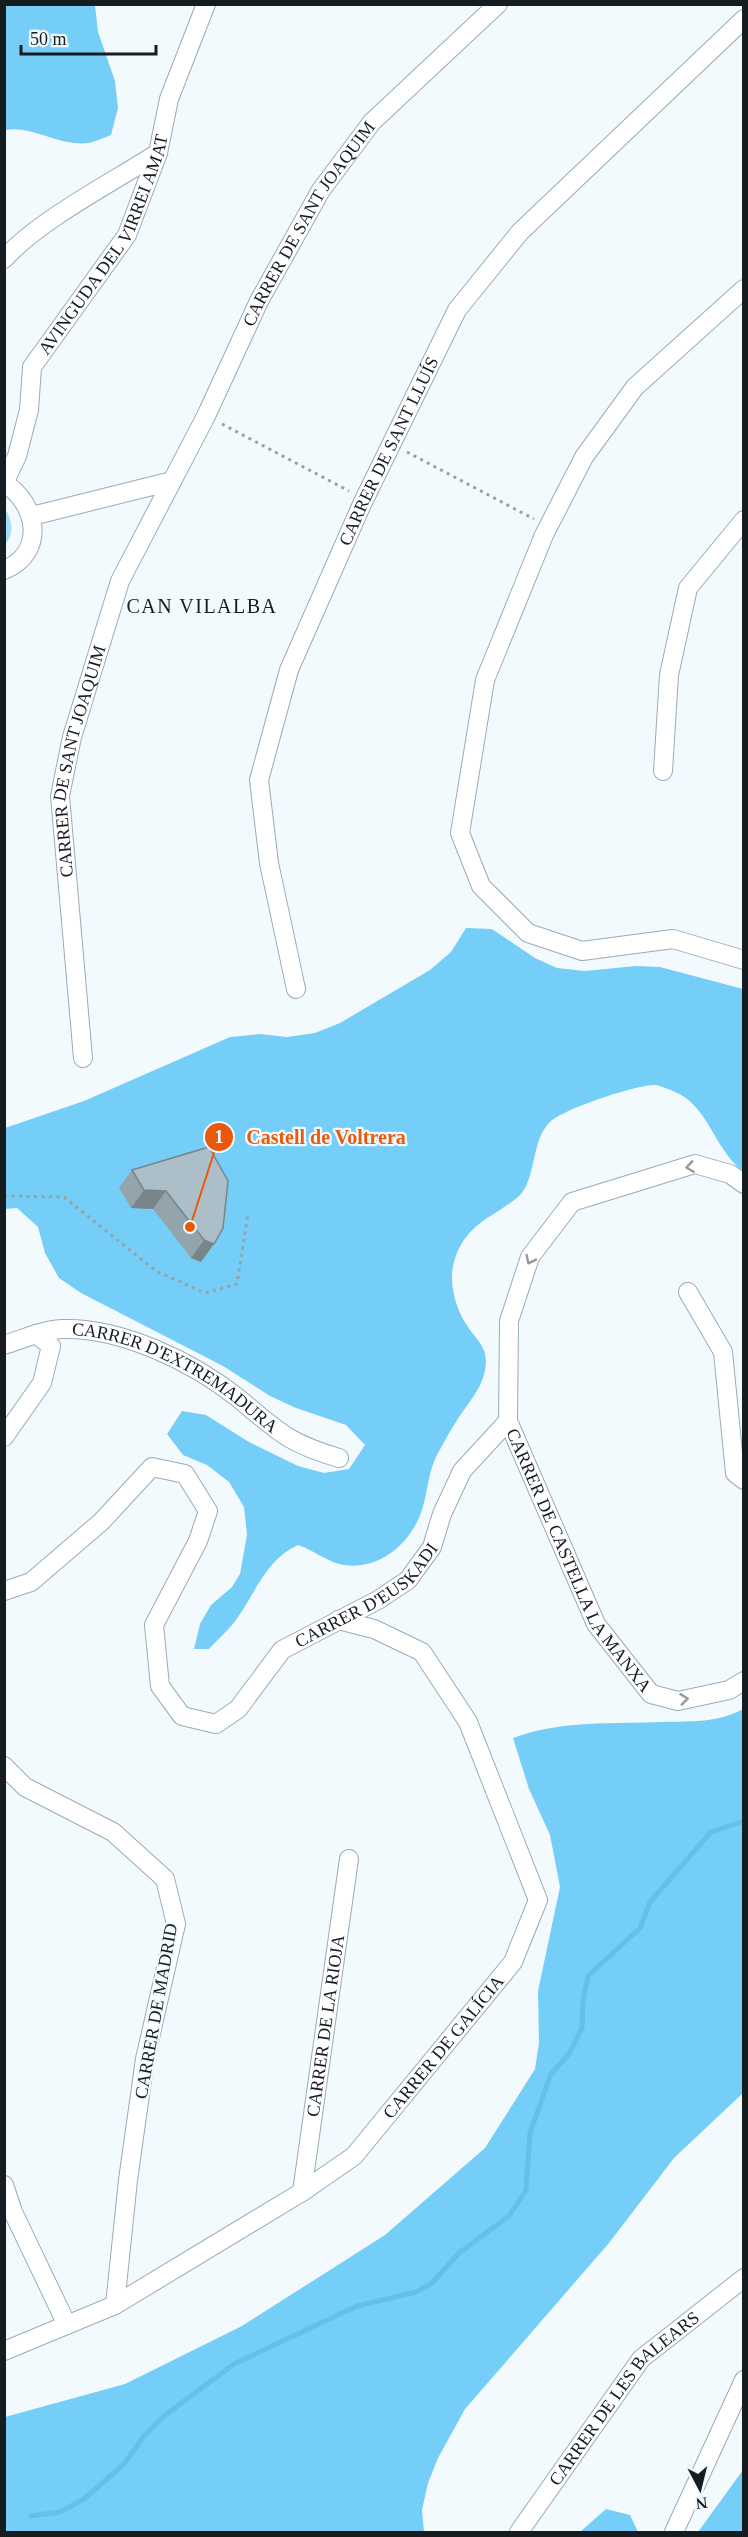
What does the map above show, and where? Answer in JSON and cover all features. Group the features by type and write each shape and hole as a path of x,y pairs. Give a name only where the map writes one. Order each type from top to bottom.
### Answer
{"street":[{"name":"AVINGUDA DEL VIRREI AMAT","path":"4,483 17,456 29,410 32,367 127,235 158,153 169,99 206,4"},
{"name":"CARRER DE SANT JOAQUIM","path":"83,1058 60,796 72,737 120,581 206,416 259,301 321,190 372,122 498,4"},
{"name":"CARRER DE SANT LLUÍS","path":"296,989 269,863 259,780 289,670 365,496 457,310 520,232 744,19"},
{"path":"4,259 14,249 73,206 158,153"},
{"path":"744,289 635,387 584,457 549,526 485,680 460,833 480,886 528,933 582,951 673,939 744,960"},
{"path":"32,516 172,481"},
{"path":"4,483 17,491 26,503 32,516 33,531 30,546 21,558 4,570"},
{"path":"663,771 669,675 688,588 744,520"},
{"name":"CARRER DE CASTELLA LA MANXA","path":"744,1184 730,1174 695,1164 572,1202 530,1257 509,1320 508,1421 596,1624 651,1695 678,1701 729,1690 744,1681"},
{"path":"688,1292 723,1352 735,1473 744,1480"},
{"name":"CARRER D'EXTREMADURA","path":"4,1346 36,1334 60,1329 90,1330 154,1349 237,1398 288,1440 306,1449 339,1458"},
{"path":"4,1437 42,1383 51,1347 36,1334"},
{"name":"CARRER D'EUSKADI","path":"4,1592 31,1582 101,1522 152,1467 185,1474 208,1511 198,1541 154,1625 160,1686 182,1716 216,1724 238,1708 282,1650 378,1600 408,1580 432,1547 442,1514 462,1471 508,1421"},
{"name":"CARRER DE GALÍCIA","path":"4,2352 115,2305 303,2192 354,2156 513,1962 538,1900 468,1722 422,1652 374,1629 338,1620"},
{"name":"CARRER DE MADRID","path":"4,1766 25,1787 113,1832 165,1879 176,1924 146,2059 128,2180 115,2305"},
{"name":"CARRER DE LA RIOJA","path":"303,2192 349,1859"},
{"path":"4,2185 13,2212 67,2325"},
{"name":"CARRER DE LES BALEARS","path":"519,2532 641,2358 744,2278"},
{"path":"675,2532 744,2380"}],"path":[{"path":"206,416 340,487 365,496"},
{"path":"391,443 549,526"},
{"path":"4,1196 64,1197 156,1271 205,1293 237,1284 248,1214"}],"shaded area":[{"path":"5,4 95,5 98,32 115,81 118,108 111,135 91,142 77,143 26,130 5,130"},
{"path":"5,509 10,518 11,527 10,536 5,545"},
{"path":"466,928 492,929 535,958 557,968 585,971 636,966 660,967 743,989 743,1171 725,1152 695,1106 673,1091 658,1085 601,1098 549,1123 539,1140 524,1191 465,1238 454,1262 452,1279 454,1296 464,1320 484,1351 485,1371 479,1387 435,1460 422,1510 410,1534 391,1553 379,1560 353,1566 339,1564 298,1545 278,1558 270,1567 235,1621 209,1649 194,1649 200,1624 211,1605 232,1587 240,1574 247,1535 244,1507 229,1482 207,1465 183,1455 167,1434 182,1411 206,1415 249,1442 298,1466 324,1473 349,1469 365,1445 346,1425 296,1408 270,1396 223,1366 81,1293 59,1278 45,1253 38,1227 17,1208 5,1209 5,1128 84,1101 230,1037 260,1034 287,1037 315,1033 340,1023 430,970 451,952"},
{"path":"743,1709 743,2093 674,2158 609,2243 465,2409 438,2458 428,2483 422,2510 424,2532 5,2532 5,2417 125,2384 242,2326 385,2235 485,2148 535,2069 539,2043 538,1991 560,1887 550,1835 529,1789 513,1738 531,1732 568,1726 704,1720 724,1717"},
{"path":"743,2470 743,2532 698,2532"},
{"path":"606,2509 630,2515 638,2532 580,2532"}],"building":[{"path":"209,1147 228,1181 223,1228 214,1244 204,1240 166,1191 144,1190 132,1170"}],"waterway":[{"path":"31,2516 60,2512 84,2499 124,2464 144,2436 164,2416 234,2364 357,2306 416,2292 432,2283 459,2253 509,2216 526,2190 530,2133 551,2074 569,2054 582,2028 583,2001 588,1976 640,1928 650,1902 711,1832 744,1821"}],"place":[{"name":"Castell de Voltrera","path":"190,1227"}],"district":[{"name":"CAN VILALBA","path":"202,606"}]}
